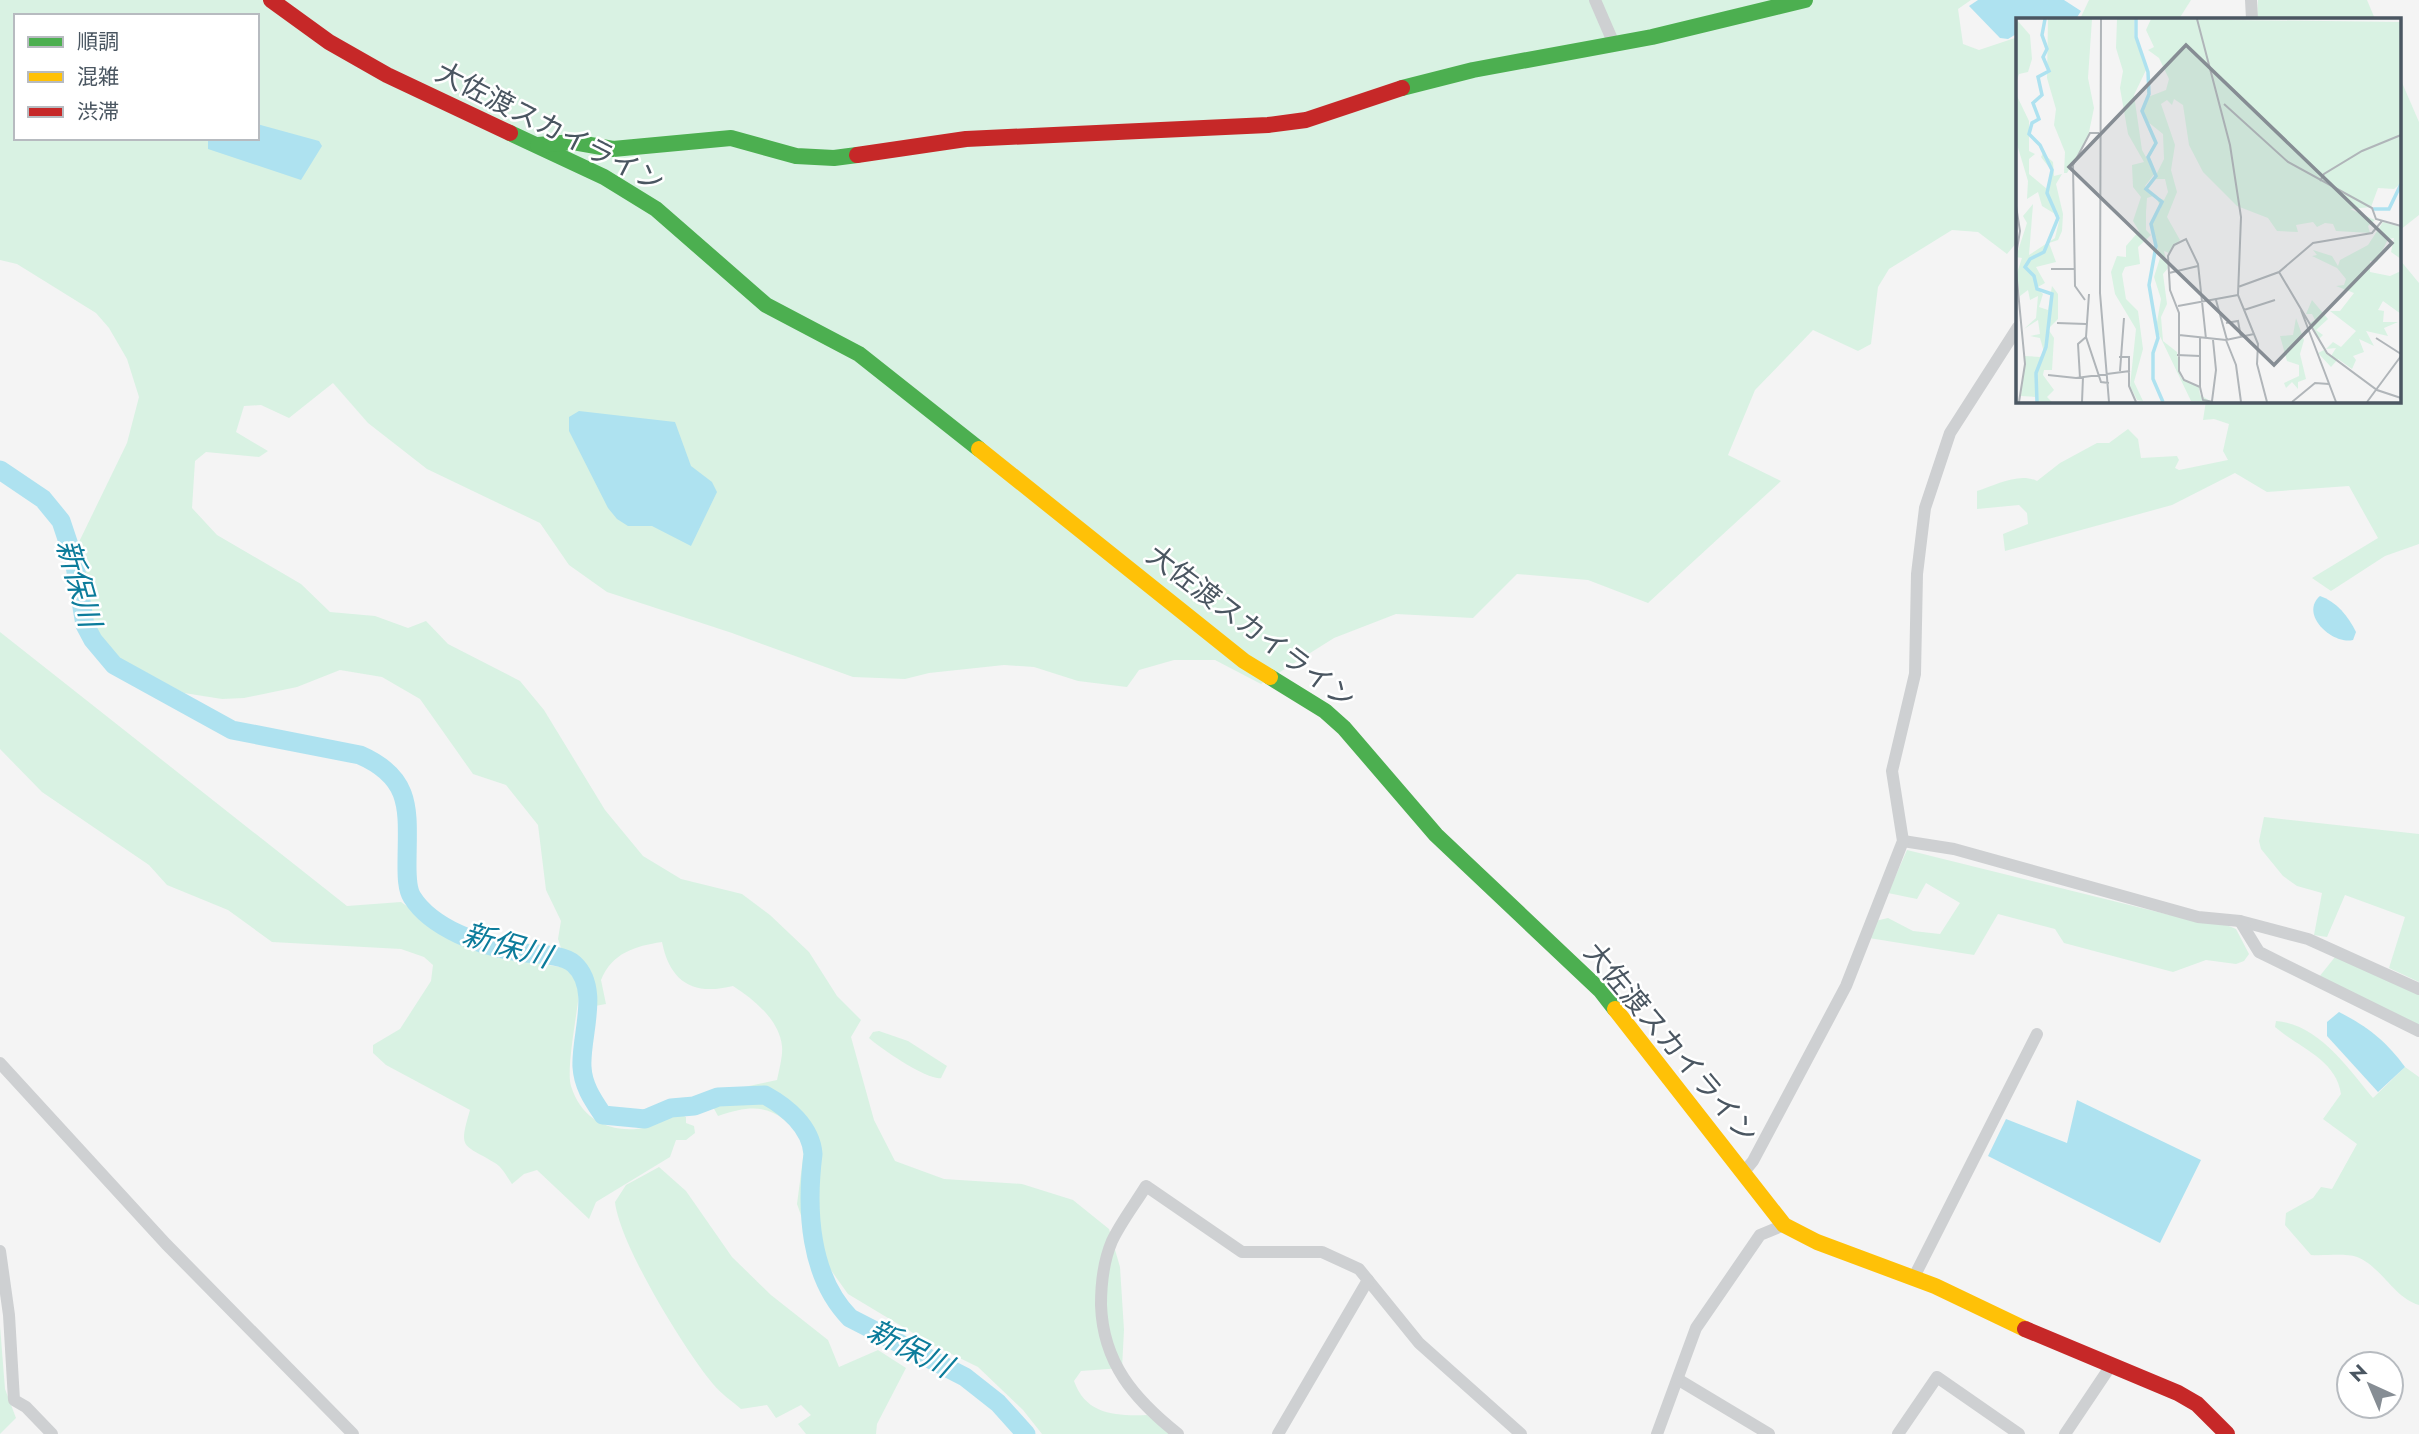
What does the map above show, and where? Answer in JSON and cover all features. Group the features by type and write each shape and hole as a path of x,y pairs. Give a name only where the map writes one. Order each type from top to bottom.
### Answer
{"street":[{"name":"大佐渡スカイライン","path":"271,0 329,42 387,75 604,177 656,209 766,305 859,354 1244,661 1325,711 1344,728 1436,835 1601,991 1784,1225 1817,1242 1914,1277 2197,1404 2227,1434"},
{"path":"1595,0 1614,44"},
{"path":"538,145 573,142 613,149 731,138 796,156 834,158 966,139 1268,125 1306,120 1403,88 1473,70 1614,44 1805,0"},
{"path":"2251,0 2252,18"},
{"path":"1744,1171 1753,1161 1846,986 1903,841 1892,771 1915,674 1917,574 1925,508 1950,433 2016,330"},
{"path":"1903,841 1954,849 2198,917 2241,921 2308,939 2419,989"},
{"path":"2241,921 2259,952 2419,1031"},
{"path":"1914,1277 2037,1034"},
{"path":"0,1063 166,1244 353,1434"},
{"path":"1178,1434 1135,1395 1118,1373 1109,1354 1102,1326 1103,1267 1112,1241 1146,1186 1242,1252 1322,1252 1359,1269 1419,1343 1521,1434"},
{"path":"1657,1434 1696,1328 1760,1235 1784,1225"},
{"path":"0,1251 9,1315 13,1400 26,1407 52,1434"},
{"path":"1279,1434 1368,1280"},
{"path":"2065,1434 2112,1364"},
{"path":"1898,1434 1937,1377 2019,1434"},
{"path":"1679,1380 1769,1434"}],"green space":[{"path":"0,0 1971,0 1958,9 1963,44 1979,50 2016,38 2016,243 2007,254 1978,232 1952,230 1889,269 1878,287 1871,344 1858,351 1813,330 1755,390 1728,455 1781,481 1648,603 1588,580 1517,574 1473,618 1396,614 1334,638 1261,684 1215,660 1174,660 1139,670 1127,687 1078,681 1034,667 1004,665 929,673 905,679 853,677 607,592 569,565 540,523 427,469 368,423 333,383 289,418 261,405 244,406 236,432 268,451 259,457 206,452 195,461 192,508 217,535 301,584 330,612 375,616 408,628 426,621 448,644 520,681 544,710 605,810 643,856 681,879 742,894 770,915 809,952 837,996 861,1020 851,1037 874,1120 895,1161 944,1179 1022,1184 1073,1200 1109,1229 1120,1267 1124,1330 1122,1368 1081,1371 1074,1381 1079,1392 1094,1407 1113,1414 1147,1415 1170,1434 1042,1434 1023,1410 978,1367 933,1345 848,1294 810,1241 797,1204 805,1143 786,1122 768,1111 746,1109 718,1116 712,1105 717,1093 777,1080 782,1046 776,1027 757,1004 733,986 706,989 686,983 671,967 662,942 626,952 611,963 601,980 606,1004 595,1006 588,978 578,960 562,951 558,939 561,921 546,890 538,825 506,785 473,774 420,699 382,677 340,670 297,687 244,698 222,699 184,693 117,657 98,637 89,618 78,544 127,443 139,397 127,359 109,328 96,313 17,264 0,260"},
{"path":"2089,0 2191,0 2180,18 2080,18"},
{"path":"2258,0 2367,0 2375,18 2257,18"},
{"path":"2402,83 2419,122 2419,215 2402,228"},
{"path":"2402,262 2419,283 2419,544 2385,556 2331,591 2312,578 2378,538 2349,486 2267,492 2235,473 2172,505 2005,551 2003,534 2028,524 2027,513 2019,505 1977,509 1977,491 2015,479 2037,481 2060,463 2097,443 2109,443 2128,429 2138,439 2141,458 2177,456 2179,460 2175,468 2179,470 2228,460 2223,451 2229,424 2214,419 2203,420 2206,402 2402,402"},
{"path":"0,632 347,906 401,902 440,927 479,945 521,959 566,968 576,981 579,994 570,1078 576,1098 583,1109 601,1123 623,1129 648,1127 678,1113 686,1117 686,1123 694,1126 695,1133 686,1140 676,1140 670,1157 596,1202 589,1219 537,1170 524,1174 512,1184 498,1165 466,1144 464,1133 470,1110 386,1065 373,1053 373,1045 400,1029 431,981 433,965 424,957 401,949 272,942 228,910 167,885 149,865 42,792 0,749"},
{"path":"2264,817 2419,834 2419,982 2389,968 2405,917 2345,895 2327,937 2314,935 2322,893 2297,886 2283,876 2261,849 2259,841"},
{"path":"1907,850 2170,915 2224,924 2236,929 2249,954 2244,961 2236,964 2206,960 2173,972 2064,943 2055,929 1998,914 1974,955 1869,938 1875,921 1888,918 1913,931 1940,934 1960,903 1926,883 1917,899 1888,893"},
{"path":"2335,957 2419,993 2419,1025 2319,977"},
{"path":"2276,1021 2291,1024 2319,1039 2342,1061 2373,1098 2405,1067 2419,1077 2419,1305 2402,1296 2366,1261 2352,1256 2311,1255 2285,1225 2286,1213 2313,1198 2321,1187 2332,1189 2357,1144 2323,1119 2341,1094 2332,1072 2315,1055 2275,1027"},
{"path":"879,1031 908,1041 947,1066 941,1078 915,1069 869,1038 873,1032"},
{"path":"659,1167 686,1191 732,1257 771,1295 828,1340 839,1367 878,1350 906,1368 877,1424 876,1434 806,1434 798,1424 811,1415 801,1405 776,1418 767,1405 741,1409 713,1384 686,1347 655,1296 619,1221 615,1202 626,1185"},
{"path":"0,1326 5,1389 16,1418 0,1434"}],"water":[{"path":"1978,0 2064,0 2081,11 2077,18 2016,18 2016,34 2008,39 2000,38 1969,6"},
{"path":"259,125 319,141 322,146 301,180 208,149 208,140 259,140"},
{"path":"579,411 675,422 691,466 712,482 717,492 691,546 652,526 628,526 617,519 608,508 569,431 569,417"},
{"path":"2320,596 2332,602 2346,615 2356,632 2353,640 2336,638 2321,627 2313,611"},
{"path":"2339,1012 2376,1035 2405,1067 2378,1092 2327,1036 2327,1022"},
{"path":"2077,1100 2201,1160 2160,1243 1988,1156 2006,1119 2067,1143"}],"waterway":[{"name":"新保川","path":"0,470 43,499 61,521 74,560 85,625 93,640 114,665 232,730 360,755 378,764 391,775 404,800 407,814 408,886 412,897 421,908 445,927 474,940 518,952 555,956 574,964 582,974 588,999 582,1055 584,1080 603,1115 645,1119 671,1108 694,1106 718,1097 765,1095 782,1105 803,1127 811,1144 813,1154 810,1197 814,1241 818,1262 836,1301 850,1318 965,1377 998,1403 1026,1434"}],"traffic: fast":[{"path":"1402,88 1473,70 1652,37 1805,0"},
{"path":"510,133 604,177 656,209 766,305 859,354 979,449"},
{"path":"538,145 573,142 613,149 731,138 796,156 834,158 857,155"},
{"path":"1270,677 1325,711 1344,728 1436,835 1601,991 1615,1009"}],"traffic: slow":[{"path":"979,449 1244,661 1270,677"},
{"path":"1615,1009 1784,1225 1817,1242 1935,1286 2025,1329"}],"traffic: jam":[{"path":"271,0 329,42 387,75 510,133"},
{"path":"857,155 966,139 1268,125 1306,120 1402,88"},
{"path":"2025,1329 2178,1393 2197,1404 2227,1434"}]}
